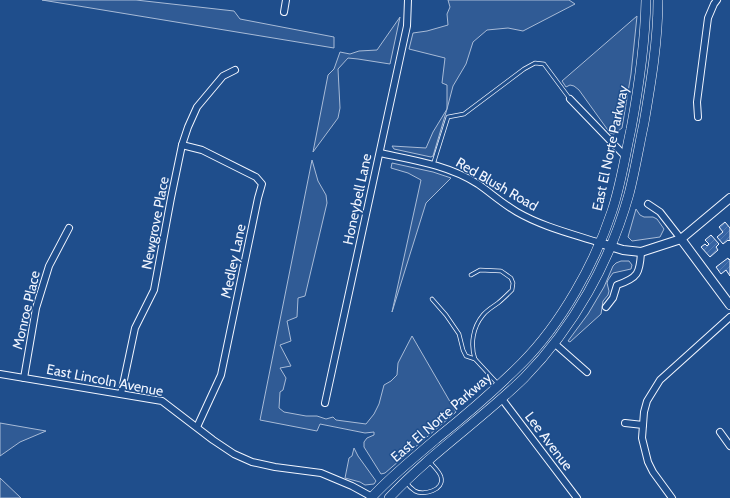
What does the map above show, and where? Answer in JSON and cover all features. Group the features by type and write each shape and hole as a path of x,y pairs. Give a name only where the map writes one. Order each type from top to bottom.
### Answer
{"main road":[{"name":"East El Norte Parkway","path":"372,498 412,459 500,385 524,362 548,333 575,292 600,243 612,211 626,156 642,59 646,0"},
{"name":"East El Norte Parkway","path":"389,498 429,461 502,399 525,376 554,343 584,300 611,246 629,193 649,93 654,59 658,0"},
{"path":"600,243 623,250 641,252 681,240 730,198"},
{"path":"681,240 730,305"}],"street":[{"path":"284,12 286,0"},
{"name":"Honeybell Lane","path":"325,403 407,26 408,0"},
{"path":"698,117 697,102 708,18 717,0"},
{"name":"Newgrove Place","path":"121,394 135,328 154,290 182,145 188,127 197,106 223,76 235,70"},
{"path":"570,99 626,156"},
{"name":"Medley Lane","path":"182,145 202,150 256,177 262,184 222,375 197,427"},
{"name":"Red Blush Road","path":"380,153 433,165 458,174 477,184 517,212 541,223 600,243"},
{"path":"648,204 660,212 681,240"},
{"name":"Monroe Place","path":"24,378 36,308 49,266 69,228"},
{"path":"606,307 612,298 617,285 627,282 638,273 641,252"},
{"path":"672,498 653,472 648,462 642,438 644,412 647,401 660,380 730,317"},
{"path":"554,343 587,372"},
{"name":"East Lincoln Avenue","path":"0,374 162,401 234,454 252,462 275,467 321,473 352,486 372,498"},
{"name":"Lee Avenue","path":"502,399 577,498"},
{"path":"625,423 643,425"},
{"path":"720,432 730,446"}],"lane":[{"path":"433,165 448,117 464,114 524,69 535,63 544,64 570,99"},
{"path":"471,275 480,270 501,271 511,278 513,283 512,290 484,314 478,324 472,342 472,350 475,359 500,385"},
{"path":"432,299 446,315 459,334 466,356 475,359"},
{"path":"406,482 415,491 420,492 433,490 439,487 442,482 441,477 429,461"}],"shaded area":[{"path":"42,0 136,0 234,11 240,19 334,37 334,48"},
{"path":"448,0 569,0 575,4 523,31 508,28 487,30 473,42 466,64 453,86 447,109 447,85 442,83 445,58 409,49 413,33 448,25 447,14 450,7"},
{"path":"637,16 631,74 622,128 614,134 610,133 579,90 570,85 566,87 562,81"},
{"path":"400,17 390,64 348,58 338,69 340,108 338,118 313,152 328,75 334,69 340,52 350,54 359,51 377,50"},
{"path":"447,109 433,156 431,157 394,149 392,146 426,148 433,132"},
{"path":"312,160 318,181 326,195 327,203 305,296 298,298 297,317 287,321 291,341 280,345 291,366 280,368 286,378 283,390 280,392 279,408 284,412 306,416 317,416 326,419 333,417 336,420 366,424 374,414 379,404 384,385 397,375 398,363 412,336 456,412 385,473 381,474 364,447 364,442 367,438 374,435 374,432 365,433 320,424 317,431 260,420"},
{"path":"392,163 433,172 451,178 426,203 392,312 421,180 408,173 391,168"},
{"path":"636,209 640,215 644,217 653,217 657,219 664,229 660,237 632,241 628,237"},
{"path":"621,261 629,261 632,265 631,269 613,273 607,283 609,291 608,295 603,301 601,314 570,342 568,341 588,314 604,287 613,266"},
{"path":"0,423 46,431 20,442 0,456"},
{"path":"354,448 376,481 374,484 365,485 345,478 349,458 352,456"},
{"path":"0,478 21,498 0,498"}],"building":[{"path":"725,222 730,228 730,240 723,244 717,237 723,232 719,227"},
{"path":"711,235 719,244 716,247 718,250 710,257 701,247 705,244 707,246 709,244 705,240"},
{"path":"728,258 729,260 730,259 730,276 726,270 721,274 716,267"}]}
